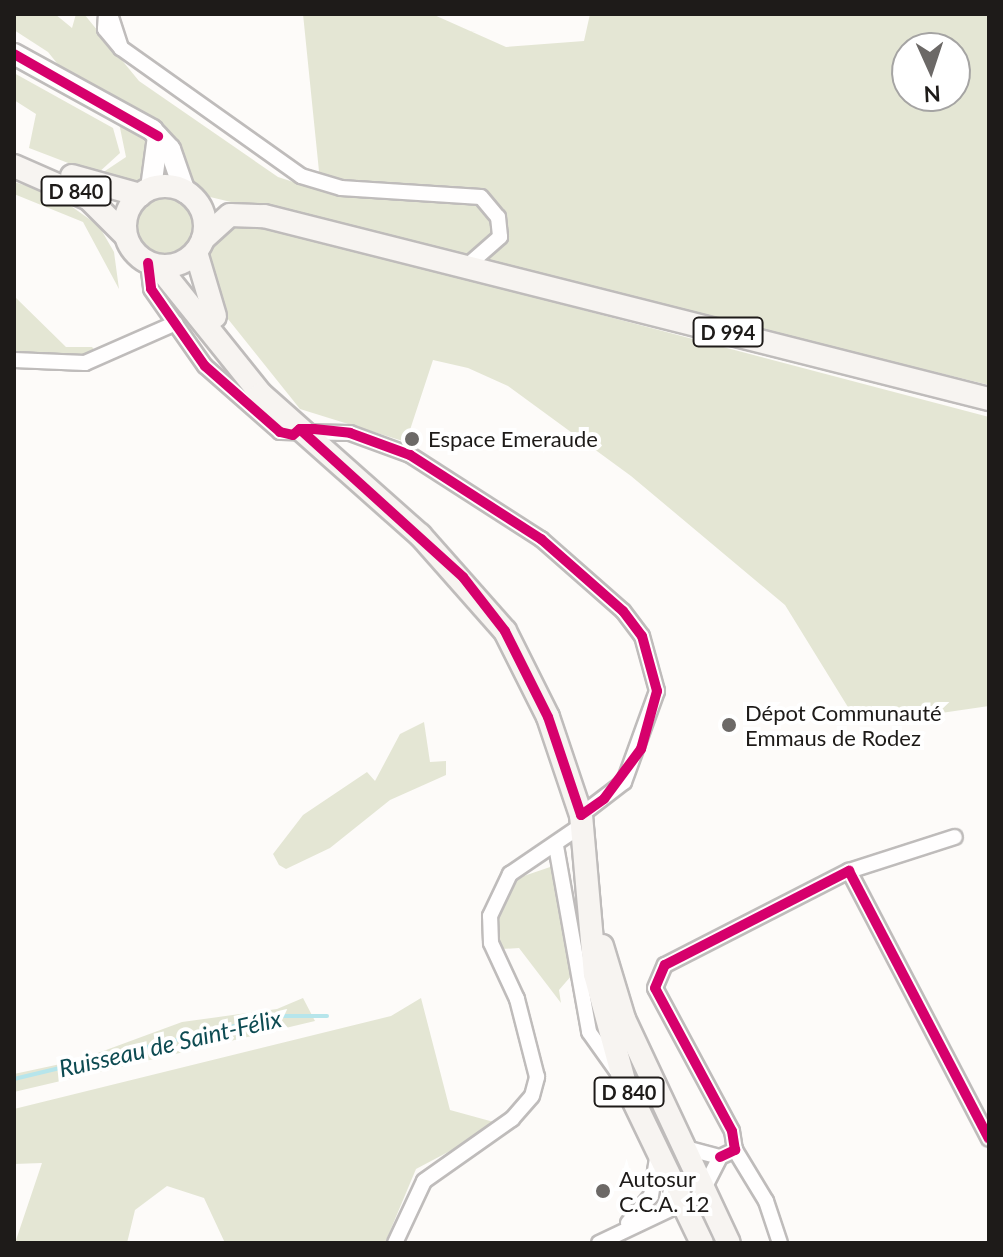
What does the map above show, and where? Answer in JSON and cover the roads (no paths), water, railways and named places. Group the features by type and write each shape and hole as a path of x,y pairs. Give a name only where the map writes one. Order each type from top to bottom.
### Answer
{"main road":[{"path":"14,54 158,136 190,196 199,246 153,264 125,235 127,213 145,192 158,136"},
{"name":"D 840","path":"14,156 145,192"},
{"name":"D 840","path":"14,166 89,199 125,235"},
{"path":"145,192 190,196"},
{"name":"D 994","path":"190,196 989,399"},
{"name":"D 994","path":"199,246 230,215 264,216"},
{"name":"D 840","path":"199,246 203,294 217,319 300,429"},
{"name":"D 840","path":"153,264 228,358 300,429 463,577 505,631 548,717 582,820 596,930 601,1010 624,1081 702,1243"},
{"name":"D 840","path":"596,930 624,1019 729,1243"}],"street":[{"path":"108,14 105,29 121,48 301,176 341,188 481,197 498,217 500,237 467,266"},
{"path":"153,264 151,289 239,401 280,432 300,429 350,433 446,476 541,539 642,636 657,691 641,749 624,782 556,846 510,874 490,916 491,943 517,999 537,1077 532,1096 512,1119 424,1181 395,1243"},
{"path":"14,360 85,363 176,323"},
{"path":"780,1243 766,1201 735,1150 722,1110 655,988 665,965 715,934 849,871 955,837"},
{"path":"556,846 589,1032 624,1081"},
{"path":"849,871 989,1139"},
{"path":"682,1147 720,1157"},
{"path":"703,1191 720,1157 735,1150"},
{"path":"628,1223 651,1196 657,1155"},
{"path":"599,1243 628,1223 681,1204"}],"waterway":[{"name":"Ruisseau de Saint-Félix","path":"14,1079 277,1016 327,1016"}],"place":[{"name":"Espace Emeraude","path":"412,439"},
{"name":"Dépot Communauté Emmaus de Rodez","path":"729,725"},
{"name":"Autosur C.C.A. 12","path":"603,1191"}]}
